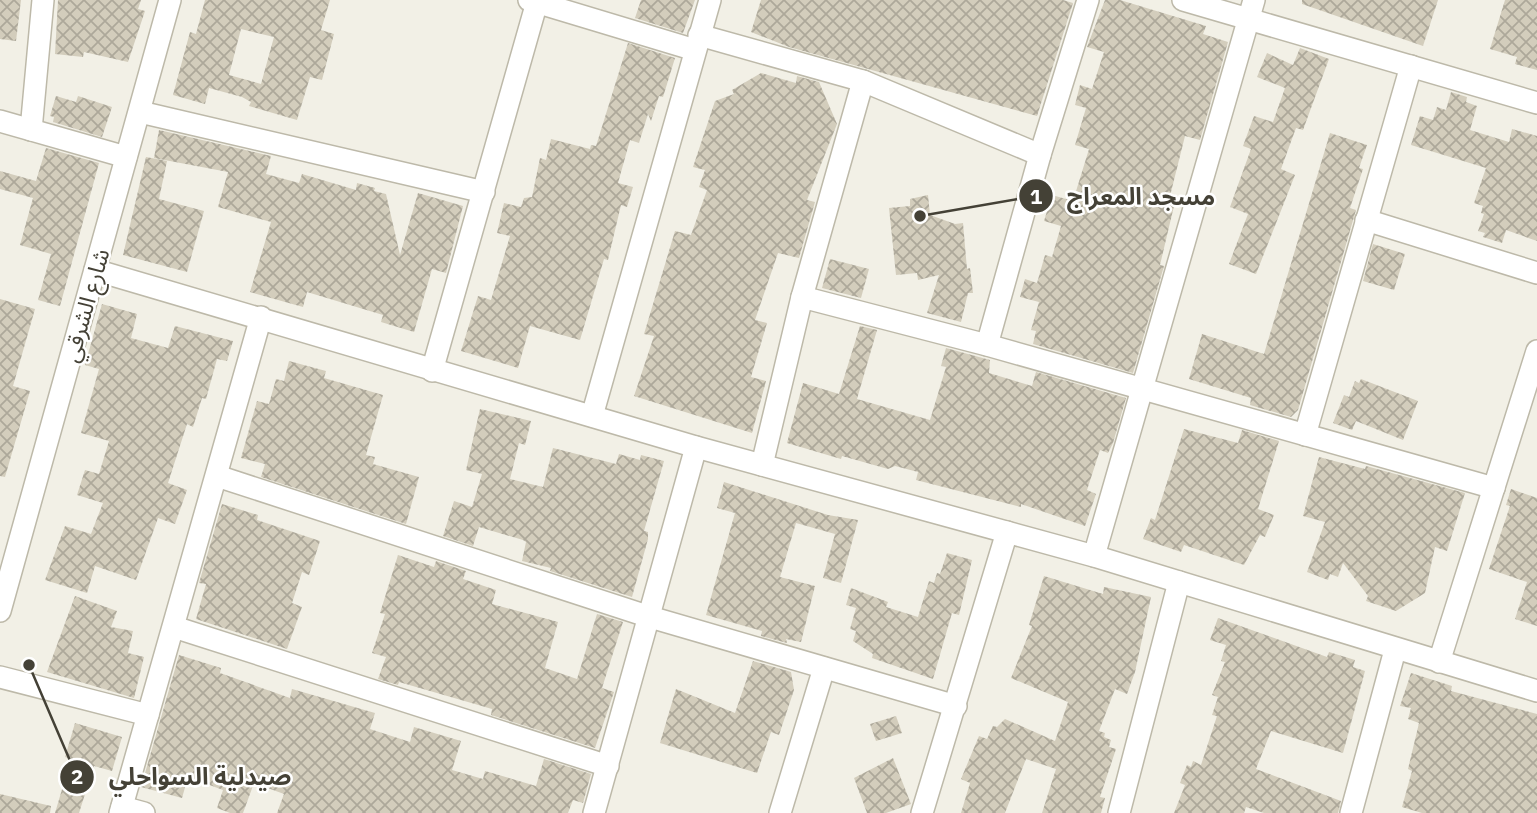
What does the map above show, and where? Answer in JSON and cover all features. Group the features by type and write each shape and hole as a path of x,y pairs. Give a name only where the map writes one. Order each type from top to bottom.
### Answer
{"street":[{"path":"31,130 43,0"},
{"name":"شارع الشرقي","path":"0,611 170,0"},
{"path":"592,416 710,0"},
{"path":"987,345 1040,155 1088,0"},
{"path":"1183,0 1252,10 1411,66 1537,103"},
{"path":"432,371 484,192 533,1 863,81 1040,155"},
{"path":"1094,556 1252,10"},
{"path":"1305,435 1411,66"},
{"path":"762,465 802,297 863,81"},
{"path":"140,112 484,192"},
{"path":"0,121 126,158"},
{"path":"1366,220 1537,273"},
{"path":"95,270 696,447 1094,556 1395,650 1537,691"},
{"path":"802,297 987,345 1494,488"},
{"path":"144,813 121,810 261,317"},
{"path":"1439,662 1537,351"},
{"path":"594,813 696,447"},
{"path":"217,476 650,617 956,706"},
{"path":"922,813 1007,532"},
{"path":"1119,813 1179,582"},
{"path":"174,627 608,766"},
{"path":"1351,813 1395,650"},
{"path":"780,813 824,668"},
{"path":"0,677 148,715"}],"building":[{"path":"0,0 21,0 16,41 0,39"},
{"path":"58,0 141,0 138,9 145,11 128,62 84,52 83,57 55,54"},
{"path":"205,0 330,0 321,30 334,34 322,80 310,77 297,120 249,106 251,102 242,97 209,88 205,104 173,95 190,32 196,34","holes":["241,29 274,37 261,84 229,75"]},
{"path":"641,0 695,0 683,33 635,18"},
{"path":"761,0 1063,0 1073,3 1037,116 789,47 751,32"},
{"path":"1105,0 1120,0 1206,26 1203,34 1228,42 1200,140 1185,136 1168,204 1174,206 1160,265 1164,266 1133,373 1033,344 1036,331 1031,330 1039,302 1020,297 1025,279 1037,283 1045,255 1052,257 1061,226 1044,221 1052,195 1073,201 1089,149 1075,145 1086,108 1075,105 1080,85 1092,89 1104,52 1087,47"},
{"path":"1302,0 1438,0 1423,46 1302,4"},
{"path":"1505,0 1537,0 1537,70 1515,64 1517,57 1490,49"},
{"path":"628,43 675,58 663,97 659,96 651,121 648,114 639,143 630,140 618,183 633,187 627,207 621,205 608,260 604,259 580,340 530,326 518,368 461,351 478,296 491,300 510,236 497,233 504,203 521,207 524,198 532,197 540,158 546,160 551,139 590,149 591,145 596,146"},
{"path":"1300,48 1329,59 1303,130 1296,128 1281,169 1295,175 1256,274 1229,264 1248,214 1230,207 1251,149 1243,146 1254,116 1273,122 1285,88 1257,77 1267,53 1293,65"},
{"path":"761,73 796,83 797,76 819,82 837,124 807,200 815,202 799,258 778,253 755,320 767,323 751,377 766,381 752,433 634,396 654,336 644,334 675,231 691,235 707,190 699,187 705,170 693,167 715,101 734,94 732,90"},
{"path":"1451,92 1467,97 1466,102 1477,106 1470,130 1509,142 1512,129 1537,136 1537,241 1506,230 1502,243 1483,237 1485,233 1478,231 1484,214 1481,213 1483,206 1474,203 1486,168 1411,145 1420,116 1433,120 1437,107 1446,110"},
{"path":"56,96 76,102 78,96 112,107 102,137 53,122 54,117 50,116"},
{"path":"159,130 271,156 266,174 299,183 302,174 356,190 357,183 375,188 374,191 386,194 400,255 418,193 463,206 446,273 432,269 414,332 381,322 383,315 307,292 303,307 250,292 271,222 218,207 228,172 154,158"},
{"path":"1330,133 1367,145 1359,168 1363,169 1350,208 1356,210 1298,410 1291,417 1250,405 1251,398 1189,379 1202,334 1264,354"},
{"path":"46,148 99,163 60,306 38,300 51,254 20,245 33,198 0,189 0,171 36,181"},
{"path":"146,157 167,161 159,199 204,211 187,272 123,255"},
{"path":"928,195 930,215 955,224 963,223 967,269 970,268 973,293 968,293 961,322 927,313 939,275 918,280 917,273 896,275 889,208 910,206 910,199"},
{"path":"1373,244 1405,254 1394,290 1363,281"},
{"path":"830,259 869,269 861,298 822,288"},
{"path":"0,299 35,309 13,386 30,391 5,477 0,476"},
{"path":"102,304 137,314 131,338 168,348 175,326 233,341 227,361 217,359 206,399 202,398 193,427 187,424 168,483 187,490 175,524 158,518 136,580 95,566 87,593 45,580 65,526 91,534 103,503 77,495 85,470 99,474 109,441 81,433 99,369 85,365"},
{"path":"860,326 877,330 857,399 930,420 946,367 941,366 946,348 990,360 989,373 1032,386 1036,372 1126,398 1113,443 1108,453 1100,450 1087,490 1096,494 1085,526 1021,504 1021,507 916,480 918,472 895,466 888,469 842,456 841,459 787,443 803,383 839,394"},
{"path":"289,361 326,371 324,378 383,395 366,455 375,457 373,464 419,477 406,524 261,477 265,464 241,458 257,401 269,404 276,379 284,381"},
{"path":"1361,379 1418,401 1403,440 1356,421 1352,430 1333,423 1344,395 1349,397 1355,381 1359,383"},
{"path":"480,409 531,421 525,445 519,443 510,479 543,487 553,448 616,464 619,454 640,460 641,455 664,461 644,531 648,532 648,539 632,597 550,571 551,568 522,561 526,542 523,540 479,527 473,546 443,536 454,501 472,507 482,474 466,470"},
{"path":"1184,429 1238,443 1242,430 1279,441 1258,509 1274,515 1265,537 1260,535 1244,565 1184,545 1181,552 1143,539 1151,518 1155,520"},
{"path":"1319,457 1365,469 1366,466 1465,493 1447,551 1435,547 1425,593 1396,611 1366,601 1368,596 1343,563 1338,577 1330,574 1328,580 1307,572 1325,522 1303,516"},
{"path":"724,482 828,515 858,520 841,583 823,578 835,534 796,523 780,577 815,586 801,642 786,639 787,643 761,636 762,631 706,615 735,513 717,508"},
{"path":"1511,489 1537,498 1537,626 1515,619 1527,582 1489,569 1510,506 1506,505"},
{"path":"222,504 258,515 257,520 320,541 309,575 302,572 292,603 302,607 287,649 196,619 206,584 199,583"},
{"path":"947,553 972,560 959,615 952,613 933,679 872,658 873,654 853,641 856,631 850,629 856,608 846,605 851,588 888,602 886,607 918,617 929,581 934,583 937,573 940,574"},
{"path":"398,555 434,567 436,561 466,571 463,579 496,590 492,604 558,622 545,668 577,679 597,614 623,622 602,688 614,692 595,748 491,715 492,709 399,682 398,685 378,679 386,657 372,653 385,614 380,613"},
{"path":"1044,576 1103,594 1104,587 1151,597 1135,672 1127,694 1115,689 1099,731 1111,740 1109,747 1116,749 1100,797 1105,798 1101,813 1042,813 1056,769 1026,759 1005,813 961,813 970,783 961,779 979,736 987,739 993,726 997,727 1005,719 1055,741 1068,702 1011,678 1032,626 1029,625"},
{"path":"75,596 117,611 111,627 133,631 128,653 144,657 134,698 47,672"},
{"path":"1218,618 1327,657 1329,652 1355,660 1353,667 1365,671 1343,753 1271,731 1256,769 1341,801 1338,813 1264,813 1246,807 1244,813 1174,813 1185,785 1180,783 1187,765 1191,767 1193,761 1201,765 1217,716 1212,715 1218,697 1212,695 1225,662 1221,661 1226,645 1210,640"},
{"path":"179,655 221,668 220,673 290,698 292,689 375,713 370,729 410,742 414,727 461,741 452,770 483,779 485,771 536,786 544,759 591,774 583,803 573,800 568,813 277,813 284,794 254,783 243,813 230,813 217,808 223,790 188,777 182,798 141,787"},
{"path":"753,661 791,672 794,690 779,735 771,732 757,773 660,743 676,689 735,713"},
{"path":"1411,673 1452,686 1451,691 1537,714 1537,813 1422,813 1402,807 1412,771 1408,769 1419,723 1408,719 1411,708 1400,706"},
{"path":"896,716 902,733 876,741 870,724"},
{"path":"75,723 122,737 112,771 94,766 79,813 55,813 71,759 65,757"},
{"path":"893,758 911,804 886,813 867,813 854,778"},
{"path":"0,794 51,806 50,813 0,813"}],"place":[{"name":"مسجد المعراج","path":"920,216"},
{"name":"صيدلية السواحلي","path":"29,665"}]}
